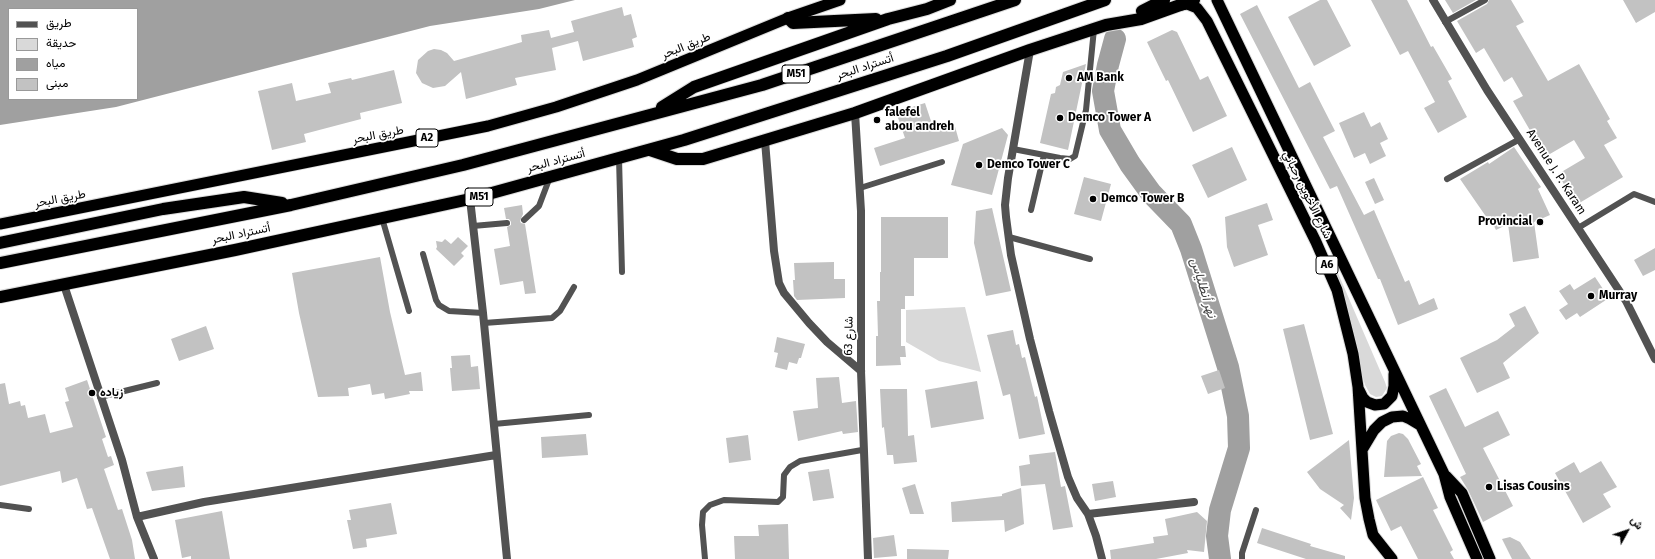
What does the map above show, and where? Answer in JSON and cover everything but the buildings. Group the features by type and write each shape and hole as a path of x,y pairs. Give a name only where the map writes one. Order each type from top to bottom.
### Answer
{"highway":[{"name":"طريق البحر","path":"0,224 488,126 556,107 637,80 788,18 840,0"},
{"path":"927,8 940,0"},
{"path":"652,114 694,87 888,19 950,0"},
{"name":"أتستراد البحر","path":"0,263 292,205 463,165 762,85 1016,0"},
{"name":"أتستراد البحر","path":"0,297 235,250 470,199 650,150 947,56 1105,0"},
{"path":"1106,26 1151,8 1164,0"},
{"path":"650,150 677,159 703,159 855,113 1030,50 1094,29 1141,19 1194,0"},
{"name":"شارع الأخوين رحباني","path":"1217,0 1444,474"},
{"name":"شارع الأخوين رحباني","path":"1181,5 1193,5 1204,16 1255,117 1318,247 1337,290 1353,354 1358,387 1365,498 1373,535 1392,559"},
{"path":"788,18 793,23 888,19"},
{"path":"0,243 163,209 244,197 292,205"},
{"path":"1358,387 1363,398 1370,404 1375,405 1386,403 1393,393 1394,370"},
{"path":"1362,450 1374,430 1382,422 1392,417 1403,416 1421,426"},
{"path":"1444,474 1462,493 1490,559"},
{"name":"A6","path":"1444,474 1450,497 1477,559"}],"street":[{"name":"Avenue J. P. Karam","path":"1433,0 1487,90 1626,301 1655,359"},
{"path":"1030,50 1005,205 1009,237 1030,339 1055,433 1068,477 1088,514 1102,559"},
{"name":"شارع 63","path":"855,113 861,226 862,450 868,559"},
{"path":"765,141 774,251 779,283 784,293 809,323 827,342 861,371"},
{"path":"470,199 483,313 507,559"},
{"path":"64,285 122,460 137,517 154,559"},
{"path":"137,517 204,502 496,455"},
{"path":"1088,514 1194,502"}],"lane":[{"path":"1445,22 1485,0"},
{"path":"1013,149 1070,159 1074,157 1077,152 1086,110 1094,29"},
{"path":"1447,180 1520,139"},
{"path":"1031,210 1044,154"},
{"path":"619,158 622,272"},
{"path":"860,188 942,162"},
{"path":"524,220 539,206 550,177"},
{"path":"1578,228 1634,194 1655,202"},
{"path":"382,218 409,311"},
{"path":"473,226 507,223"},
{"path":"1009,237 1090,259"},
{"path":"423,254 436,300 440,305 449,311 483,313"},
{"path":"484,323 543,320 552,318 560,311 574,287"},
{"path":"100,397 157,383"},
{"path":"494,424 589,415"},
{"path":"705,559 702,525 703,512 710,505 724,500 778,502 783,497 784,475 790,467 800,461 862,450"},
{"path":"0,505 29,509"},
{"path":"1242,559 1242,553 1256,510"}],"green space":[{"path":"1334,264 1385,382 1387,388 1382,396 1376,397 1370,394 1365,385 1331,266"},
{"path":"965,307 981,372 939,361 906,342 906,310"}],"water":[{"path":"0,0 575,0 539,9 430,26 116,107 0,125"}],"waterway":[{"name":"نهر أنطلياس","path":"1115,39 1103,91 1110,130 1130,164 1151,193 1181,224 1191,249 1228,367 1238,416 1239,448 1220,510 1217,536 1220,559"}],"place":[{"name":"AM Bank","path":"1069,78"},
{"name":"Demco Tower A","path":"1060,118"},
{"name":"falefel abou andreh","path":"877,120"},
{"name":"Demco Tower C","path":"979,165"},
{"name":"Demco Tower B","path":"1093,199"},
{"name":"Provincial","path":"1540,222"},
{"name":"Murray","path":"1591,296"},
{"name":"زياده","path":"92,393"},
{"name":"Lisas Cousins","path":"1489,487"}]}
